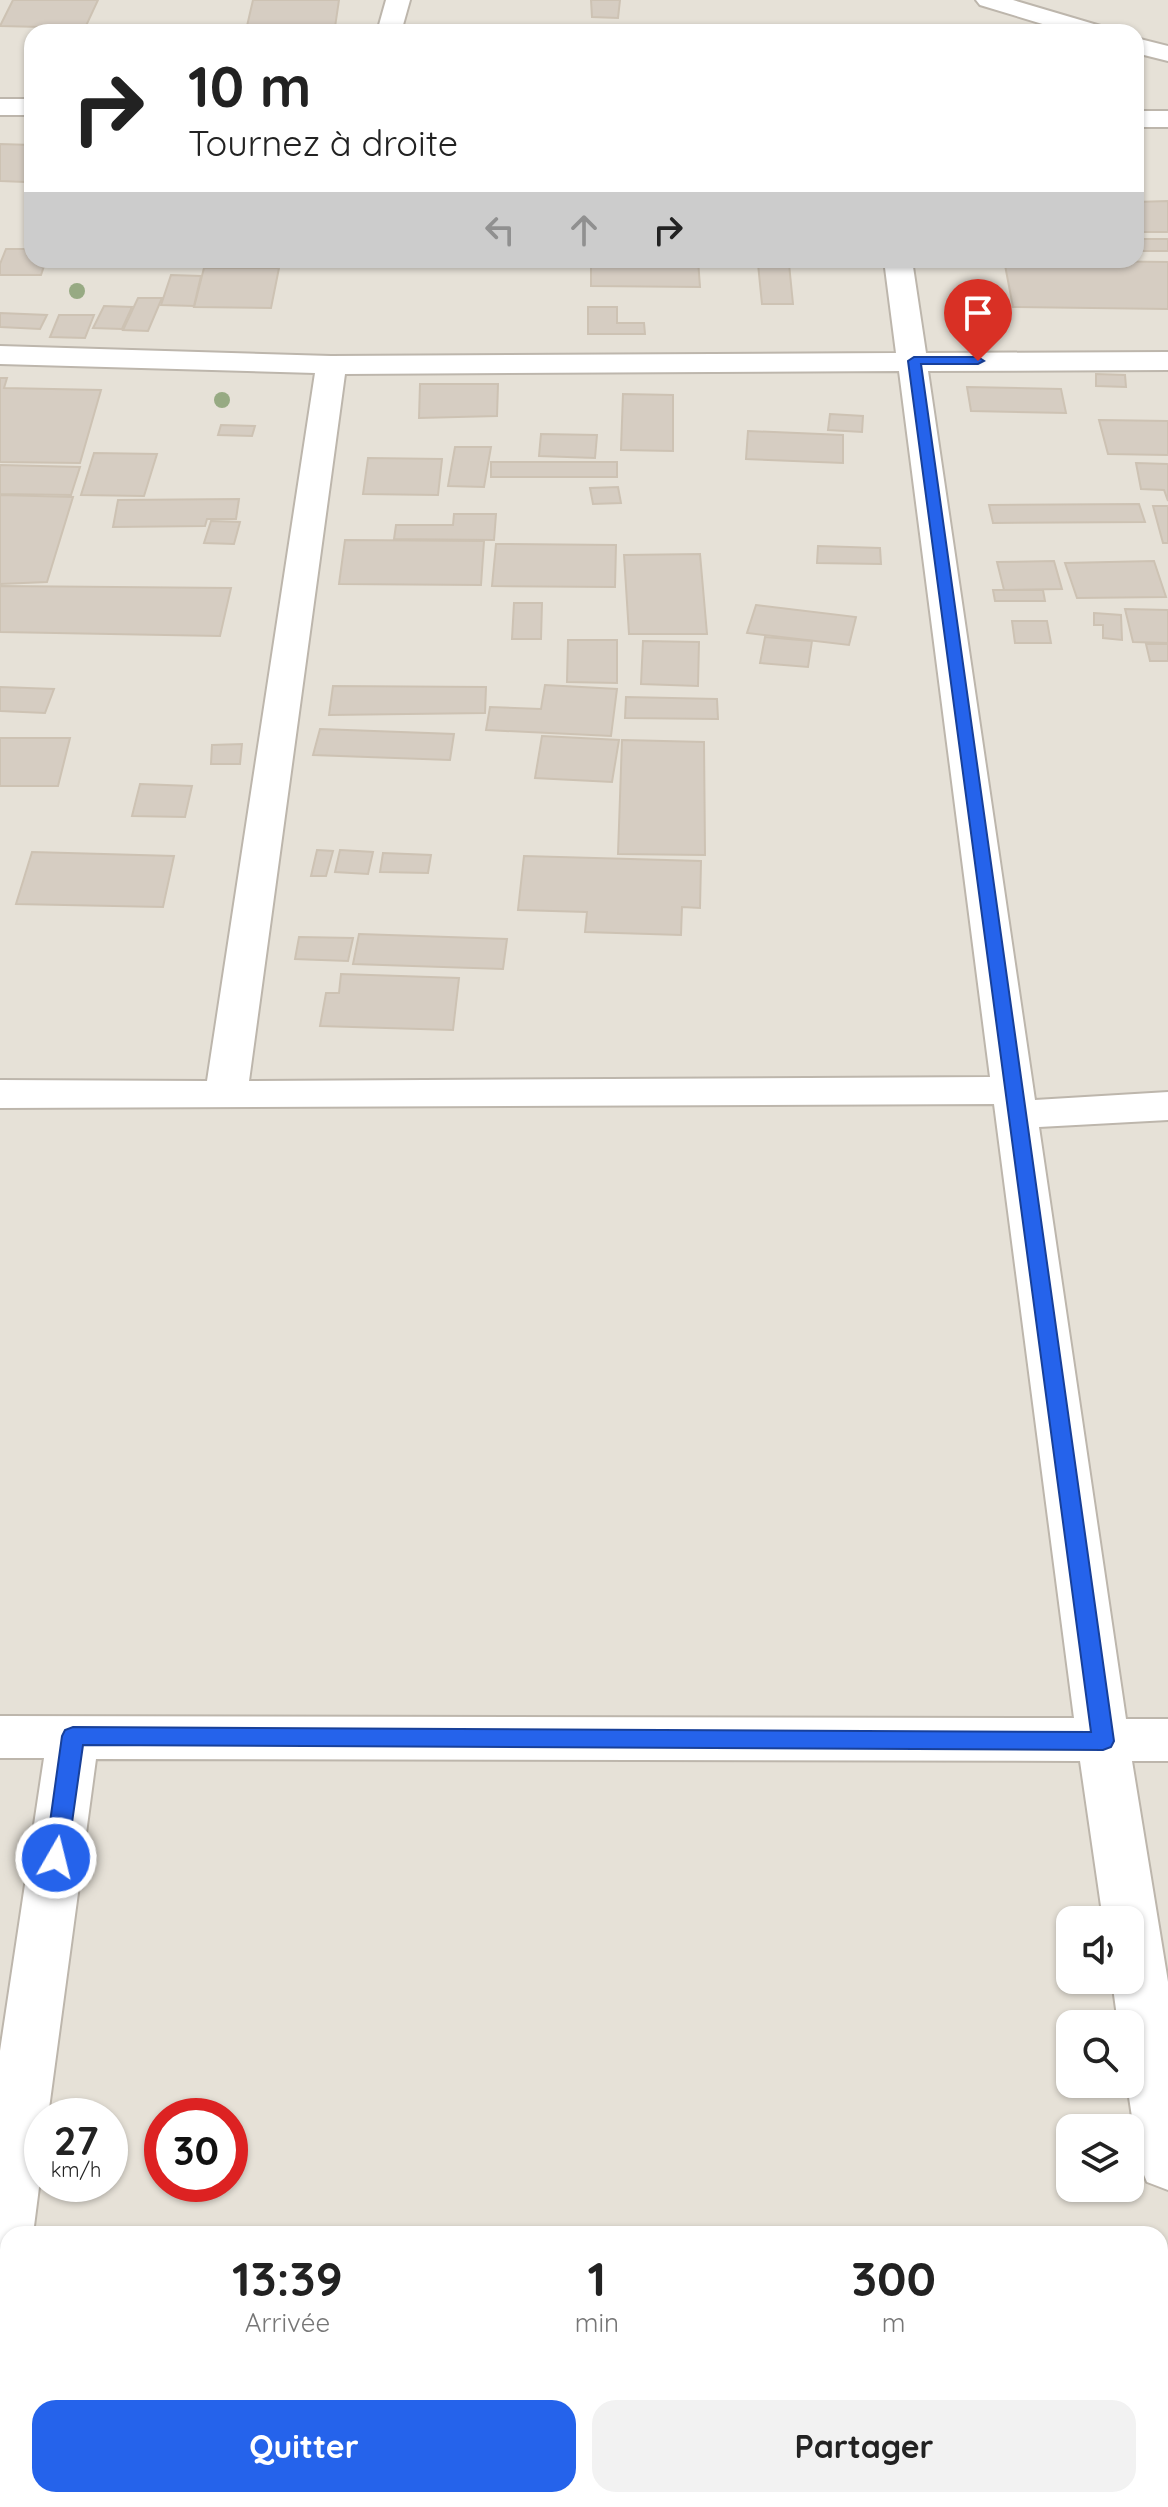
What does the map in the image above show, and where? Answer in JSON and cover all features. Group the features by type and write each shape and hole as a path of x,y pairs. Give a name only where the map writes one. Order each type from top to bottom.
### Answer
{"street":[{"path":"391,24 398,0"},
{"path":"988,0 1068,24"},
{"path":"1144,47 1168,54"},
{"path":"0,107 24,107"},
{"path":"1144,119 1168,119"},
{"path":"899,268 1103,1741 1168,2163"},
{"path":"0,355 331,365 1168,361"},
{"path":"226,1095 331,365"},
{"path":"0,1094 1014,1102 1168,1106"},
{"path":"4,2226 73,1736"},
{"path":"0,1737 1168,1740"}],"shaded area":[{"path":"0,0 1168,0 1168,2226 0,2226"}],"building":[{"path":"13,0 98,0 87,24 0,26"},
{"path":"253,0 339,0 335,24 247,24"},
{"path":"591,0 620,0 618,18 592,17"},
{"path":"0,144 24,145 24,182 0,181"},
{"path":"1168,201 1168,232 1144,232 1144,202"},
{"path":"1144,239 1168,239 1168,251 1144,251"},
{"path":"6,249 24,249 24,268 43,268 41,275 0,275 0,264"},
{"path":"1144,262 1168,262 1168,309 1013,307 1006,268 1144,268"},
{"path":"204,268 279,268 271,308 194,307"},
{"path":"591,268 699,268 700,287 591,286"},
{"path":"758,268 789,268 793,304 762,304"},
{"path":"171,275 201,276 194,306 161,305"},
{"path":"138,298 162,298 148,331 123,330"},
{"path":"104,306 132,307 122,329 93,328"},
{"path":"588,307 617,307 617,323 644,323 645,334 588,334"},
{"path":"0,313 47,315 40,329 0,327"},
{"path":"59,315 94,315 85,338 50,337"},
{"path":"1096,374 1125,375 1126,387 1096,386"},
{"path":"0,378 7,378 4,388 101,390 80,463 0,462"},
{"path":"420,384 498,384 497,416 419,418"},
{"path":"967,387 1061,389 1066,413 971,411"},
{"path":"623,394 673,395 673,451 621,450"},
{"path":"830,414 863,416 862,432 828,430"},
{"path":"1099,420 1168,421 1168,455 1108,454"},
{"path":"221,425 255,426 252,436 218,435"},
{"path":"748,431 843,435 843,463 746,459"},
{"path":"541,434 597,435 595,458 539,456"},
{"path":"455,447 491,447 484,487 448,486"},
{"path":"94,453 157,454 144,496 81,495"},
{"path":"368,458 442,459 438,495 363,494"},
{"path":"491,462 617,462 617,477 491,477"},
{"path":"1136,463 1168,464 1168,501 1164,490 1141,489"},
{"path":"0,465 80,467 71,495 0,494"},
{"path":"618,487 621,503 593,504 590,488"},
{"path":"0,495 73,497 47,582 0,584"},
{"path":"239,499 236,519 207,519 205,526 113,527 118,500"},
{"path":"1139,504 1145,522 993,523 989,505"},
{"path":"1153,506 1168,506 1168,543 1163,543"},
{"path":"454,514 496,514 494,540 394,539 396,525 453,525"},
{"path":"211,521 240,522 234,544 204,543"},
{"path":"345,540 484,541 481,585 339,584"},
{"path":"496,544 616,545 615,587 492,586"},
{"path":"818,546 880,548 881,564 817,563"},
{"path":"700,554 707,634 629,634 624,555"},
{"path":"1054,561 1062,589 1004,590 997,562"},
{"path":"1154,561 1166,597 1077,598 1065,563"},
{"path":"0,586 231,588 220,636 0,632"},
{"path":"993,590 1043,590 1045,601 995,601"},
{"path":"514,603 542,603 541,639 512,639"},
{"path":"756,605 856,617 849,645 747,633"},
{"path":"1125,609 1168,610 1168,643 1133,642"},
{"path":"1094,613 1121,615 1122,640 1103,638 1103,625 1094,625"},
{"path":"1012,621 1047,621 1051,643 1015,643"},
{"path":"765,637 812,641 808,667 760,663"},
{"path":"568,640 617,640 617,683 567,682"},
{"path":"643,641 699,642 698,686 641,684"},
{"path":"1146,644 1168,644 1168,661 1150,661"},
{"path":"545,685 617,689 611,736 486,730 490,707 541,709"},
{"path":"333,686 486,687 485,713 329,715"},
{"path":"0,687 54,689 45,713 0,711"},
{"path":"626,697 717,699 718,719 625,718"},
{"path":"320,729 454,734 450,760 313,755"},
{"path":"542,736 619,740 612,782 535,778"},
{"path":"0,738 70,738 58,786 0,786"},
{"path":"622,740 704,742 705,855 618,854"},
{"path":"242,744 240,764 211,764 212,745"},
{"path":"140,784 192,786 185,817 132,816"},
{"path":"317,850 333,851 326,876 311,876"},
{"path":"340,850 373,852 368,874 335,872"},
{"path":"32,852 174,856 163,907 16,904"},
{"path":"383,853 431,855 428,873 380,872"},
{"path":"524,856 701,861 700,908 682,907 681,935 585,932 587,912 518,910"},
{"path":"359,934 507,939 503,969 353,964"},
{"path":"299,937 353,938 348,961 295,959"},
{"path":"341,974 459,978 453,1030 320,1026 326,993 339,993"}],"route":[{"path":"56,1858 73,1736 1103,1741 914,361 978,361"}]}
